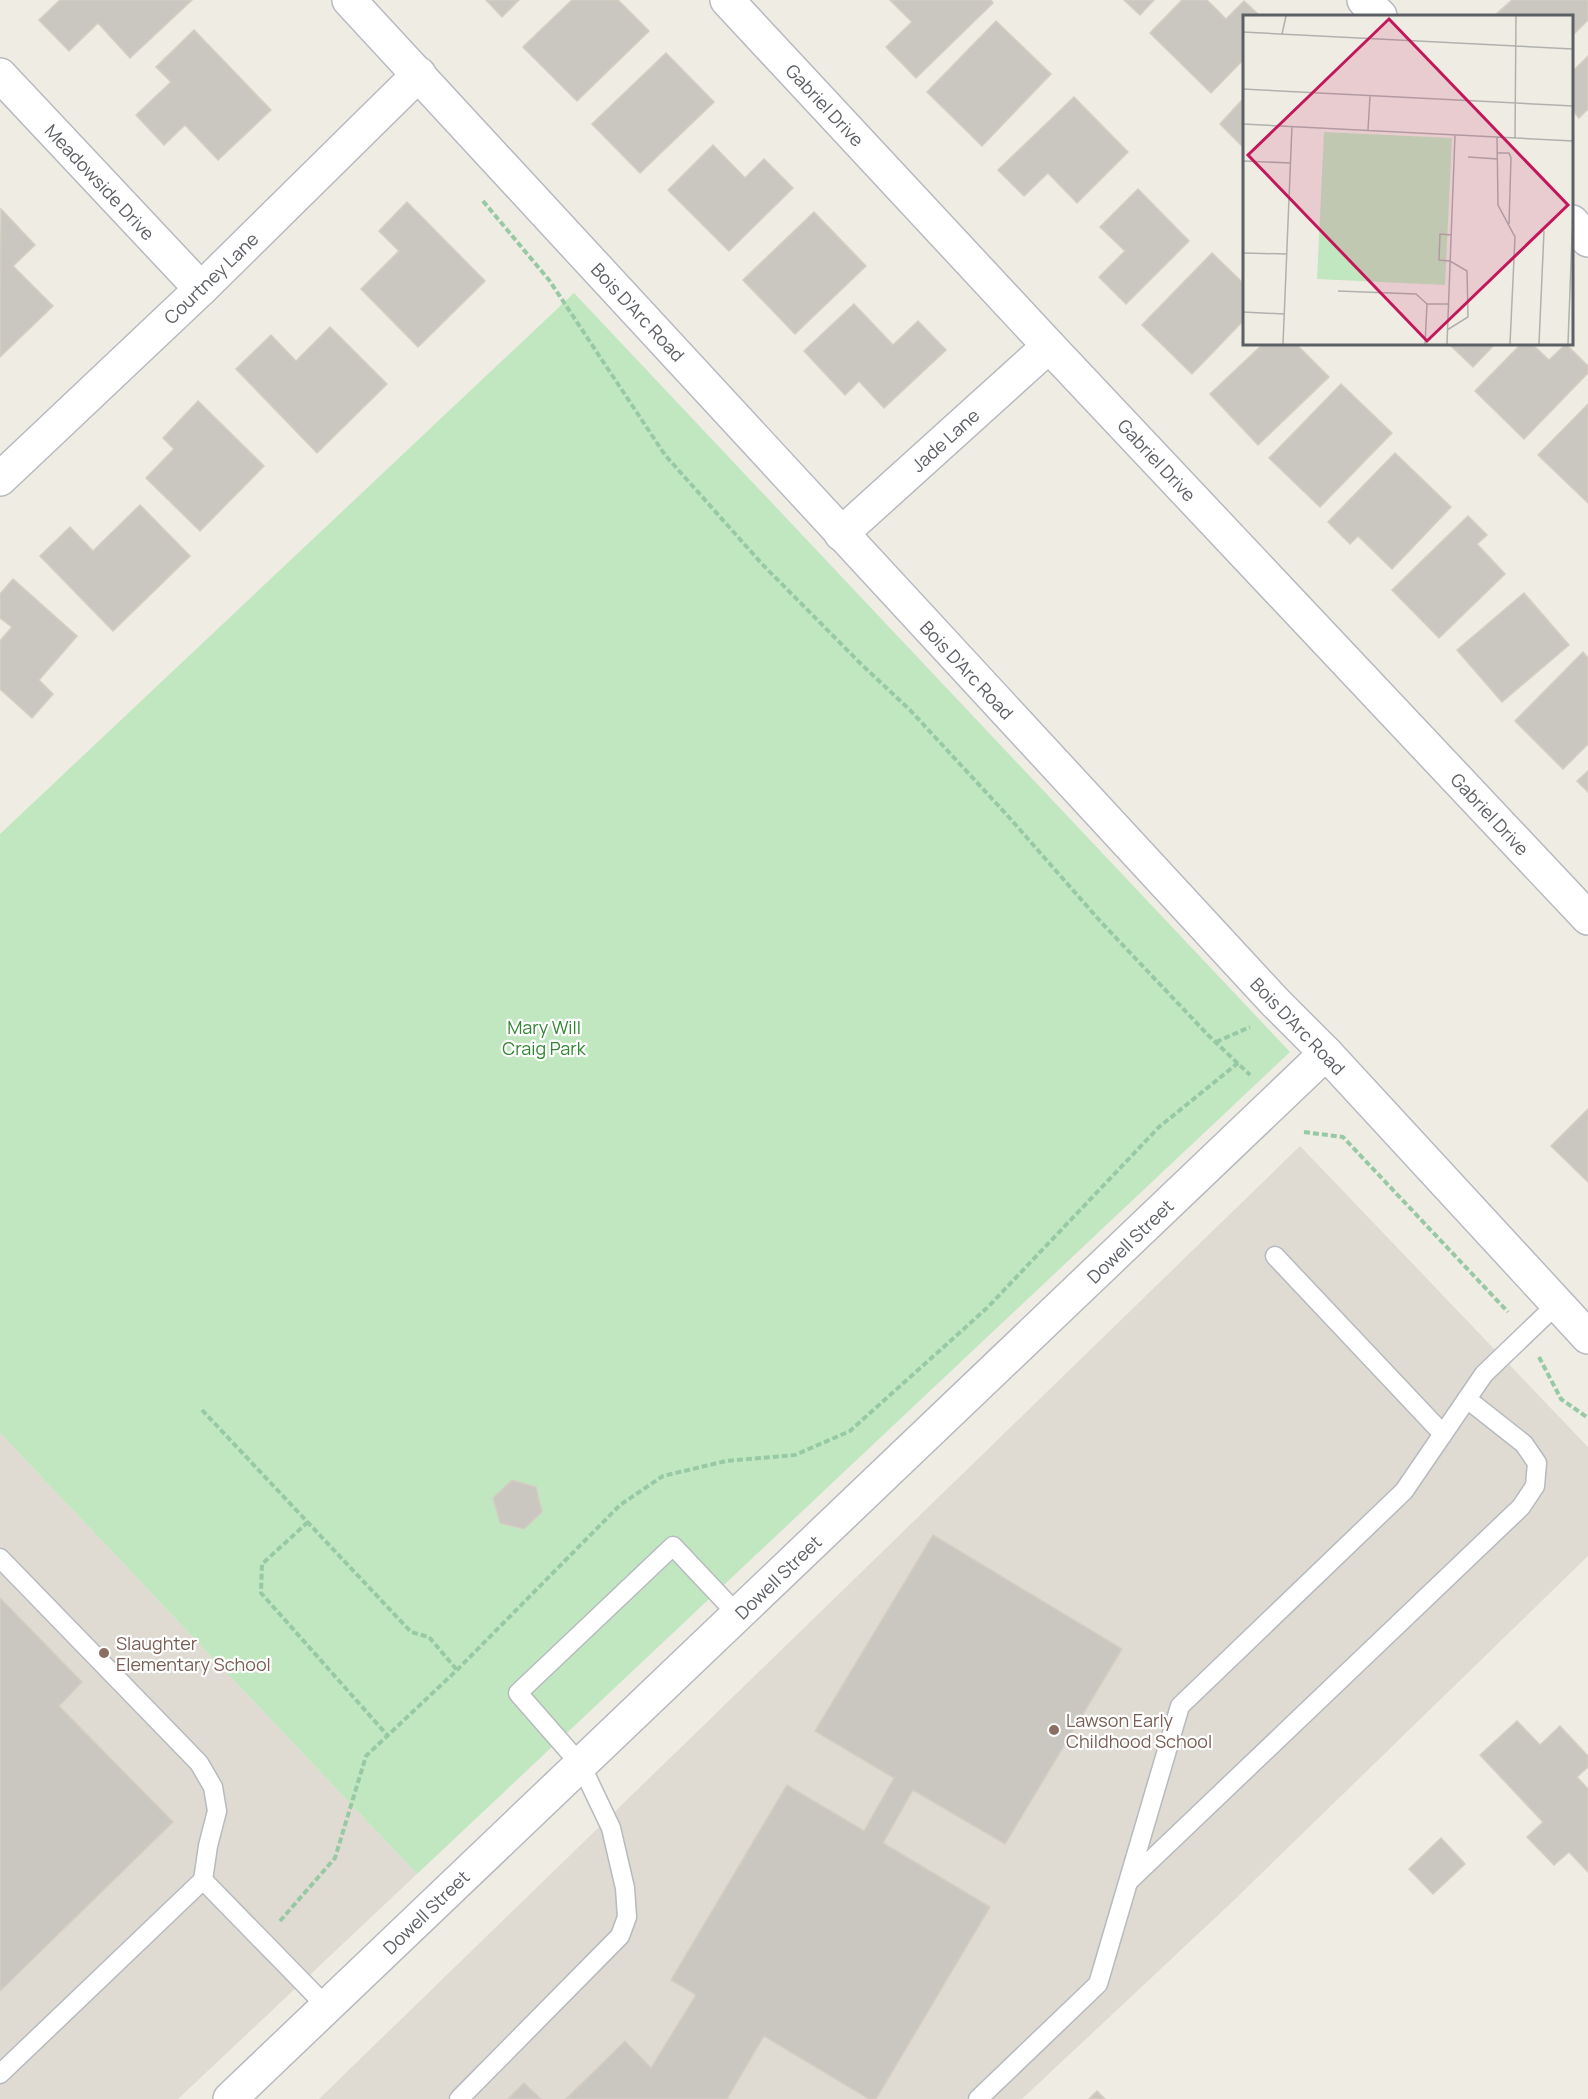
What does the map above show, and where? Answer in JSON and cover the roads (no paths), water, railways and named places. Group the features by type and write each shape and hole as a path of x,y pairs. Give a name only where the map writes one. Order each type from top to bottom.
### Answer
{"street":[{"name":"Bois D'Arc Road","path":"349,0 1275,1002 1326,1053 1588,1337"},
{"name":"Gabriel Drive","path":"728,0 1049,346 1588,918"},
{"path":"1364,0 1379,15"},
{"name":"Courtney Lane","path":"0,479 201,289 419,74"},
{"name":"Meadowside Drive","path":"0,75 201,289"},
{"path":"1573,223 1588,240"},
{"name":"Jade Lane","path":"842,534 1049,346"},
{"name":"Dowell Street","path":"230,2099 1326,1053"}],"lane":[{"path":"1275,1256 1443,1434"},
{"path":"978,2099 1098,1984 1180,1706 1404,1491 1484,1374 1557,1304"},
{"path":"1128,1882 1526,1500 1535,1486 1537,1463 1524,1444 1467,1399"},
{"path":"459,2099 620,1936 627,1917 625,1887 611,1828 581,1765 518,1693 672,1546 738,1615"},
{"path":"0,1558 199,1763 213,1787 217,1811 208,1846 203,1880 0,2074"},
{"path":"203,1880 327,2007"}],"place":[{"name":"Slaughter Elementary School","path":"104,1653"},
{"name":"Lawson Early Childhood School","path":"1054,1730"}],"park label":[{"name":"Mary Will Craig Park","path":"544,1037"}]}
